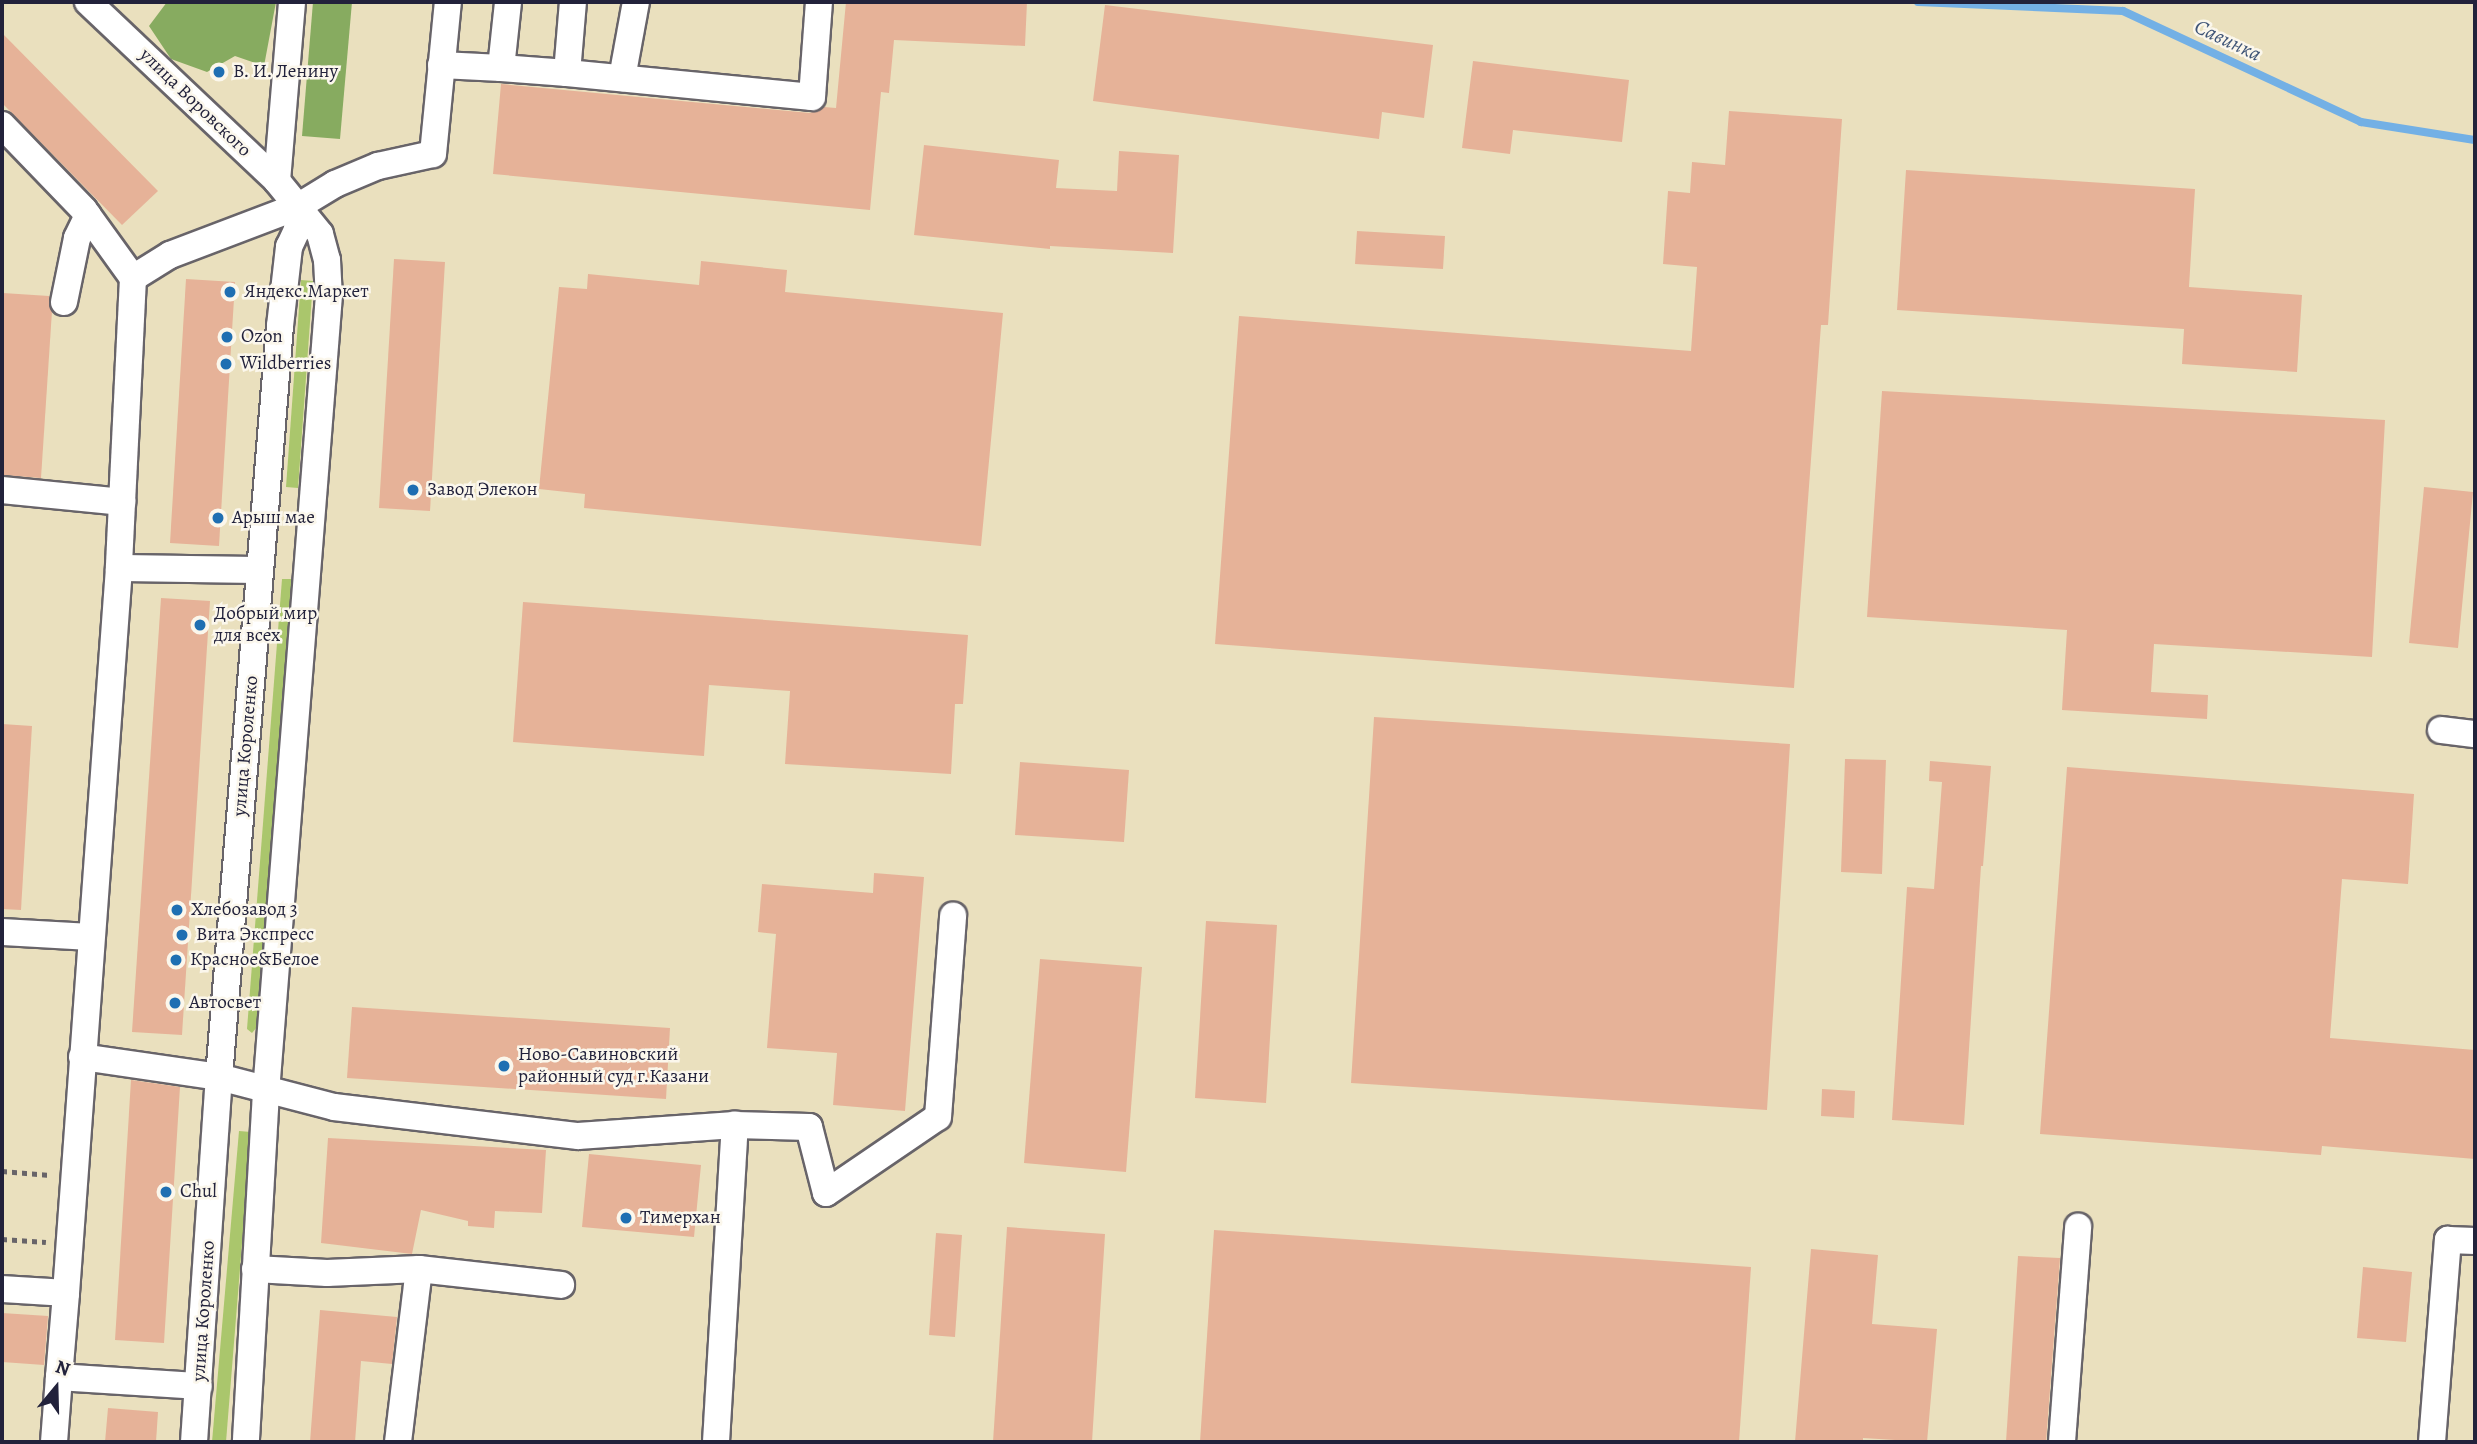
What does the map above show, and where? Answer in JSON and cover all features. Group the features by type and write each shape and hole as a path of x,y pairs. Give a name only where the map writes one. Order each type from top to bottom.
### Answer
{"street":[{"name":"улица Воровского","path":"88,2 277,181 299,206"},
{"path":"277,181 292,2"},
{"path":"133,278 170,255 299,206 335,184 378,166 433,155 448,2"},
{"path":"501,68 508,2"},
{"path":"567,73 573,2"},
{"path":"622,78 636,2"},
{"path":"442,65 567,73 812,97 820,2"},
{"path":"2,125 88,215 133,278 119,568 54,1442"},
{"path":"246,1442 266,1092 328,295 327,260 320,234 299,206"},
{"name":"улица Короленко","path":"194,1442 219,1077 283,293 289,247 297,230 299,206"},
{"path":"64,302 76,238 88,215"},
{"path":"2,490 122,502"},
{"path":"263,542 307,546"},
{"path":"119,568 260,570"},
{"path":"2441,730 2475,734"},
{"path":"82,1058 219,1077 266,1092 334,1107 578,1136 735,1125 809,1127 826,1193 938,1117 953,916"},
{"path":"2,932 91,937"},
{"path":"716,1442 735,1125"},
{"path":"2062,1442 2078,1227"},
{"path":"2432,1442 2448,1240 2475,1241"},
{"path":"256,1269 327,1273 419,1269 561,1284"},
{"path":"398,1442 419,1269"},
{"path":"2,1289 66,1293"},
{"path":"59,1377 199,1387"}],"path":[{"path":"2,1171 72,1177"},
{"path":"2,1239 67,1243"}],"green space":[{"path":"167,2 276,2 264,66 235,56 207,72 171,59 149,26"},
{"path":"313,2 352,2 340,139 302,136"},
{"path":"301,280 313,281 298,488 286,487"},
{"path":"282,579 292,579 257,1027 252,1033 247,1029"},
{"path":"239,1131 251,1132 226,1442 212,1442"}],"building":[{"path":"846,2 1027,2 1025,46 894,40 889,93 881,92 870,210 493,174 501,84 810,113 824,107 836,108"},
{"path":"1105,5 1433,45 1424,118 1382,112 1379,139 1093,101"},
{"path":"2,33 158,191 122,225 2,103"},
{"path":"1473,61 1629,80 1622,142 1513,130 1510,154 1462,148"},
{"path":"1729,111 1842,119 1828,325 1821,325 1794,688 1215,644 1239,316 1691,351 1697,267 1663,264 1668,191 1690,193 1692,162 1725,165"},
{"path":"924,145 1059,160 1056,188 1117,191 1119,151 1179,155 1173,253 1050,246 1050,249 914,235"},
{"path":"1906,170 2195,189 2189,287 2302,295 2297,372 2182,364 2184,329 1897,310"},
{"path":"1357,231 1445,236 1443,269 1355,264"},
{"path":"394,259 445,262 430,511 379,508"},
{"path":"701,261 787,270 785,292 1003,313 981,546 584,508 585,494 539,489 559,287 587,289 588,274 699,285"},
{"path":"186,279 235,282 219,546 170,543"},
{"path":"3,293 49,296 52,311 41,478 2,475"},
{"path":"1882,391 2385,420 2372,657 2154,644 2151,692 2208,695 2207,719 2062,710 2067,630 1867,617"},
{"path":"2424,487 2473,492 2458,648 2409,643"},
{"path":"161,598 210,601 182,1035 132,1032"},
{"path":"523,602 968,635 963,704 955,704 951,774 785,764 790,691 709,685 704,756 513,742"},
{"path":"1374,717 1790,744 1767,1110 1351,1083"},
{"path":"2,724 32,726 21,910 2,909"},
{"path":"1845,759 1886,760 1882,874 1841,872"},
{"path":"1930,761 1991,766 1981,866 1964,1125 1892,1120 1907,887 1934,889 1942,782 1929,781"},
{"path":"1020,762 1129,770 1124,842 1015,835"},
{"path":"2067,767 2414,794 2408,884 2342,879 2330,1038 2475,1050 2475,1159 2322,1146 2321,1155 2040,1134"},
{"path":"874,873 924,877 905,1111 833,1105 837,1053 767,1048 776,934 758,932 762,884 873,893"},
{"path":"1206,921 1277,925 1266,1103 1195,1098"},
{"path":"1040,959 1142,967 1126,1172 1024,1163"},
{"path":"352,1007 670,1028 666,1099 347,1078"},
{"path":"131,1080 180,1087 164,1343 115,1340"},
{"path":"1822,1089 1855,1091 1854,1118 1821,1116"},
{"path":"328,1138 546,1150 542,1213 495,1211 494,1228 468,1226 468,1221 421,1210 412,1254 321,1243"},
{"path":"589,1154 701,1165 694,1237 582,1227"},
{"path":"1007,1227 1105,1234 1092,1442 993,1442"},
{"path":"1214,1230 1751,1267 1739,1442 1200,1442"},
{"path":"936,1233 962,1235 955,1337 929,1335"},
{"path":"1811,1249 1878,1255 1872,1324 1937,1329 1927,1442 1863,1438 1863,1442 1795,1442"},
{"path":"2018,1256 2060,1258 2046,1442 2006,1442"},
{"path":"2363,1267 2412,1272 2406,1342 2357,1338"},
{"path":"320,1310 397,1317 392,1364 361,1361 355,1442 310,1442"},
{"path":"2,1313 48,1316 44,1365 2,1362"},
{"path":"108,1408 158,1412 156,1442 105,1442"}],"waterway":[{"name":"Савинка","path":"1918,2 2123,11 2361,122 2475,140"}],"place":[{"name":"В. И. Ленину","path":"219,72"},
{"name":"Яндекс.Маркет","path":"230,292"},
{"name":"Ozon","path":"227,337"},
{"name":"Wildberries","path":"226,364"},
{"name":"Завод Элекон","path":"413,490"},
{"name":"Арыш мае","path":"218,518"},
{"name":"Добрый мир для всех","path":"200,625"},
{"name":"Хлебозавод 3","path":"177,910"},
{"name":"Вита Экспресс","path":"182,935"},
{"name":"Красное&Белое","path":"176,960"},
{"name":"Автосвет","path":"175,1003"},
{"name":"Ново-Савиновский районный суд г.Казани","path":"504,1066"},
{"name":"Chul","path":"166,1192"},
{"name":"Тимерхан","path":"626,1218"}]}
